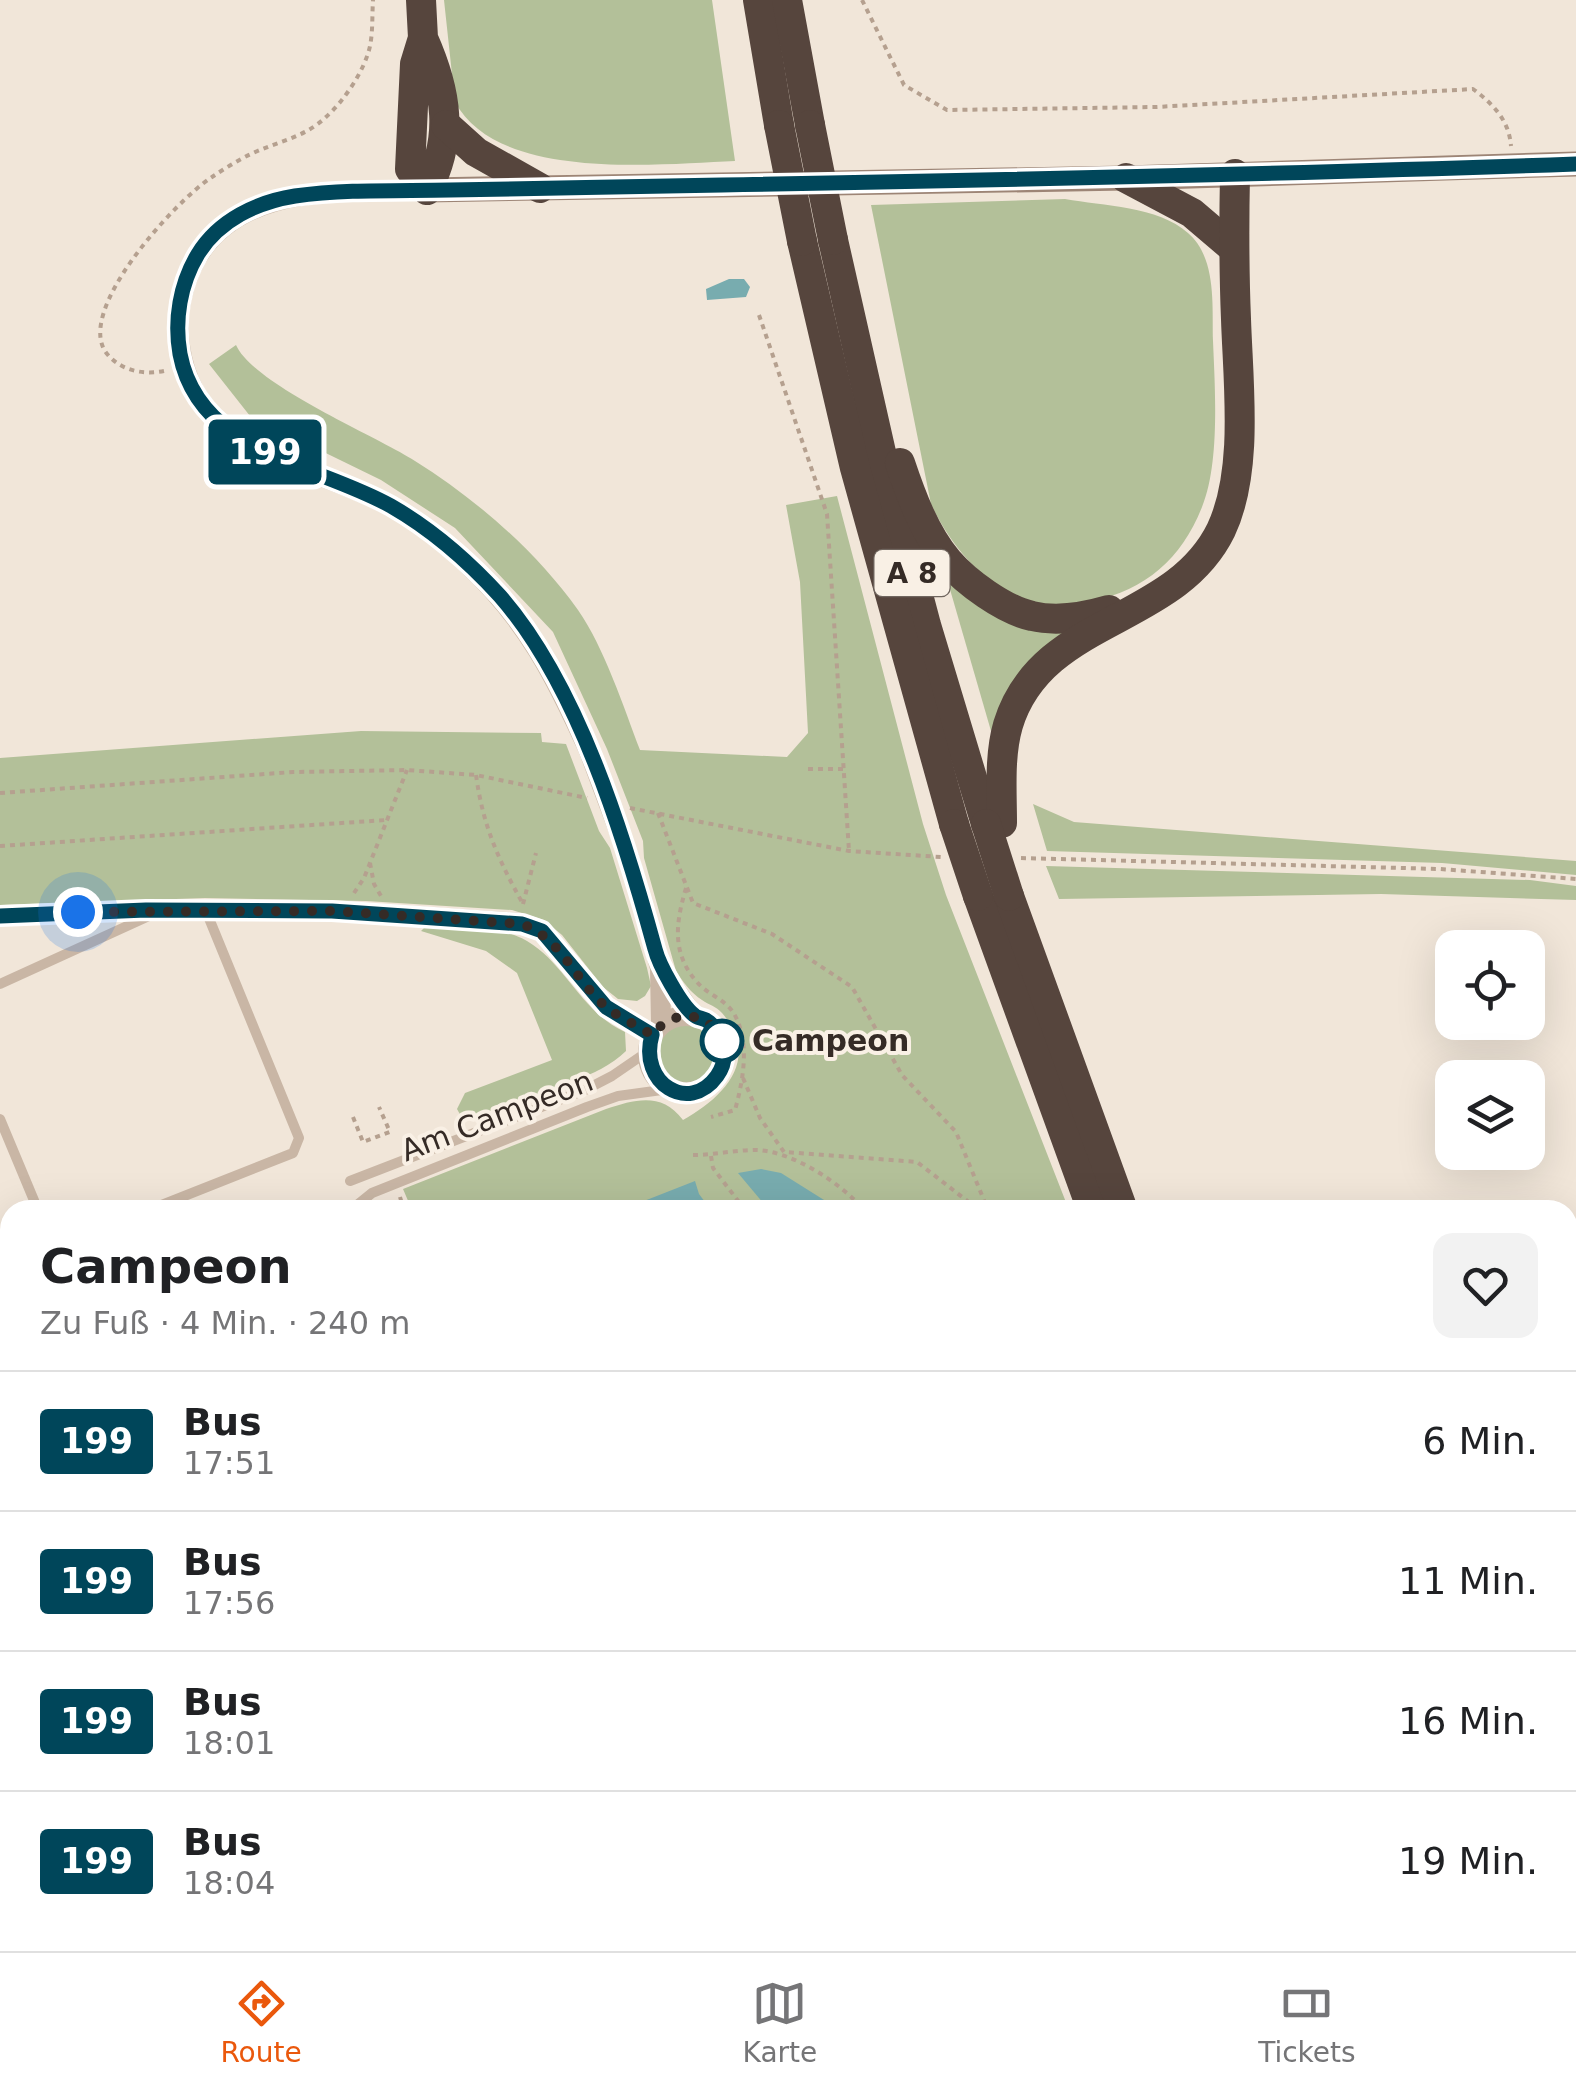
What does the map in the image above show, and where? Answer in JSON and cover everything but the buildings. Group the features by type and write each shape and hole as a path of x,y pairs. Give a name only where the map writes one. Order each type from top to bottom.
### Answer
{"highway":[{"path":"422,0 423,38 415,64 410,169 427,190 443,154 446,125 434,64 423,38"},
{"name":"A 8","path":"765,1 794,125 833,240 903,539 994,824"},
{"path":"446,125 476,152 540,188"},
{"name":"A 8","path":"794,125 802,240 855,468 954,824 993,896 1118,1200"},
{"path":"993,896 994,824 1002,756 1017,702 1032,678 1077,638 1165,594 1205,556 1220,531 1233,490 1239,424 1233,248 1235,174"},
{"path":"1126,178 1192,212 1233,248"},
{"path":"851,319 904,474 922,518 948,561 985,592 1031,616 1082,618 1165,594"},
{"name":"A 8","path":"993,896 1089,1200"}],"main road":[{"path":"427,190 1126,178 1576,164"}],"street":[{"path":"427,190 292,197 257,206 236,217 200,251 180,297 177,324 183,366 201,401 230,433 274,457 391,506 466,562 525,628 547,662 588,751 630,858 660,968 649,1066 657,1080 669,1089 700,1090 710,1084 724,1063 731,1035 693,1015 660,968"},
{"path":"0,916 164,910 332,911 505,921 542,931 606,1007 653,1037"},
{"path":"606,1007 642,1012 659,996"},
{"path":"653,1037 676,1016 693,1015"}],"lane":[{"path":"0,984 164,910"},
{"path":"174,1200 293,1153 298,1138 206,910"},
{"name":"Am Campeon","path":"350,1181 585,1090 612,1076 653,1037"},
{"name":"Am Campeon","path":"363,1200 372,1192 587,1107 618,1096 669,1089"},
{"path":"0,1118 34,1200"}],"path":[{"path":"862,0 904,85 947,110 1156,107 1473,89 1494,105 1510,135"},
{"path":"759,315 827,514 849,851"},
{"path":"808,769 844,769"},
{"path":"332,911 352,895 364,878 407,770"},
{"path":"0,793 293,772 407,770 476,775 570,794"},
{"path":"476,775 482,816 496,855 523,904 536,852"},
{"path":"932,856 849,851 658,814 694,903 772,934 852,987 902,1075 956,1132 984,1200"},
{"path":"0,846 386,820"},
{"path":"1043,858 1440,869 1576,878"},
{"path":"369,862 374,884 398,914"},
{"path":"686,888 676,935 678,949 698,983 733,1013 731,1035 744,1064 735,1110 711,1117"},
{"path":"743,1078 760,1118 784,1152 855,1200"},
{"path":"352,1117 363,1142 390,1132 380,1107"},
{"path":"693,1155 752,1150 917,1162 966,1200"},
{"path":"711,1155 712,1168 737,1200"}],"green space":[{"path":"444,0 712,0 735,161 582,163 542,157 506,145 476,128 455,102"},
{"path":"1065,199 1130,208 1161,217 1176,224 1197,243 1211,283 1215,425 1208,489 1194,525 1173,556 1129,589 1086,602 1053,606 1021,598 988,579 961,552 931,504 871,205"},
{"path":"236,345 247,360 290,392 396,450 482,509 524,547 578,610 613,678 640,750 787,757 808,733 800,582 786,505 837,496 923,824 946,895 1065,1200 408,1200 403,1189 606,1109 648,1100 666,1105 683,1120 723,1089 738,1061 738,1046 722,1013 694,994 676,971 644,858 643,841 607,749 553,632 455,528 381,480 250,416 209,364"},
{"path":"947,579 1068,630 991,731"},
{"path":"361,731 541,733 542,742 566,744 599,831 610,848 647,968 651,986 645,996 637,1001 618,999 603,987 562,935 544,920 512,910 366,901 205,898 0,905 0,758"},
{"path":"1033,804 1074,822 1576,861 1576,875 1442,863 1047,851"},
{"path":"1046,866 1530,880 1576,886 1576,900 1381,894 1059,899"},
{"path":"426,926 490,929 527,941 553,962 597,1013 625,1032 626,1051 601,1069 553,1090 462,1118 457,1109 465,1093 552,1060 517,973 486,951 421,931"},
{"path":"685,1022 707,1031 716,1053 707,1075 685,1084 663,1075 654,1053 663,1031"}],"water":[{"path":"729,279 744,279 750,287 746,297 707,300 706,289"},
{"path":"761,1169 781,1173 824,1200 761,1200 738,1173"},
{"path":"695,1181 704,1200 647,1200"}],"bus line":[{"name":"199","path":"0,916 146,910 332,911 522,924 542,931 606,1007 652,1035 647,1052 649,1066 657,1080 669,1089 700,1090 718,1075 724,1063 722,1038 705,1020 693,1015 660,968 630,858 588,751 547,662 525,628 499,595 430,532 391,506 274,457 230,433 192,385 178,346 180,297 200,251 236,217 257,206 292,197 427,190 1126,178 1576,164"}],"place":[{"name":"Campeon","path":"722,1041"}],"route":[{"path":"78,912 332,911 522,924 542,931 593,994 619,1016 652,1035 661,1024 676,1016 693,1015 715,1028 722,1041"}]}
